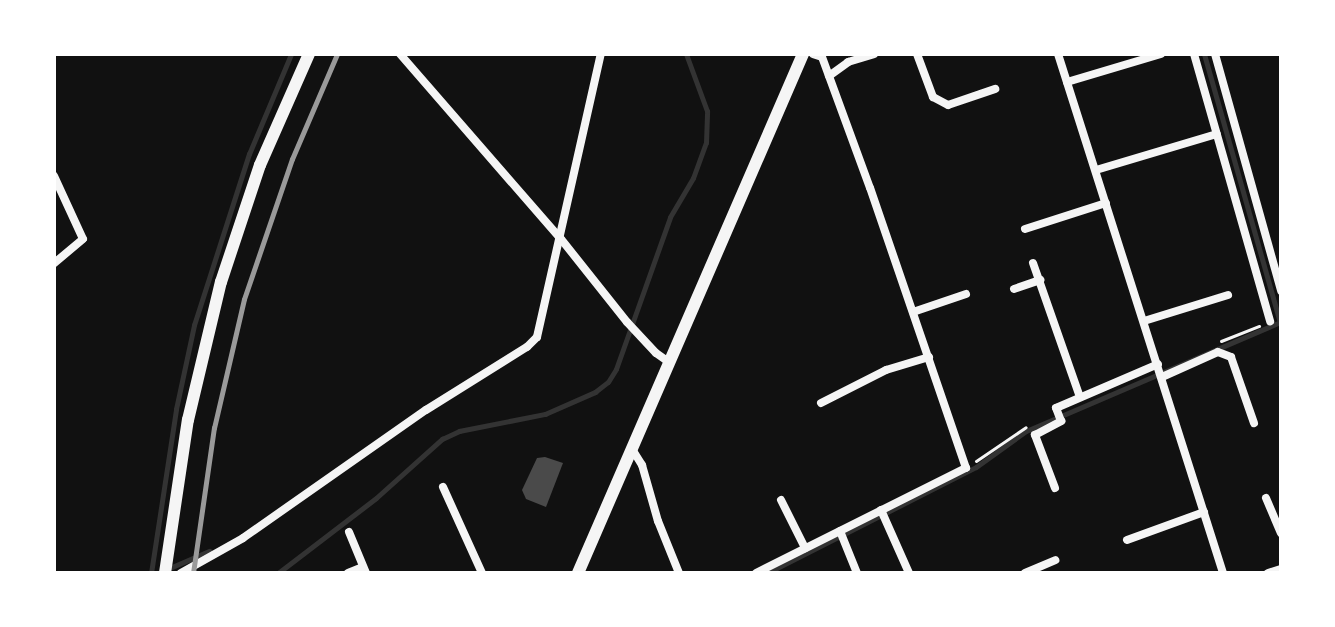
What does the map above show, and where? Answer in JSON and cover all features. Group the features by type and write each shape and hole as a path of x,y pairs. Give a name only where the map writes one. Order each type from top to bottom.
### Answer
{"main road":[{"path":"165,570 188,420 221,282 260,165 309,54"},
{"path":"578,573 803,54"}],"street":[{"path":"400,54 561,239 627,322 656,353 669,362"},
{"path":"181,573 243,538 426,410 527,347 539,328 601,54"},
{"path":"756,573 805,548 842,535 966,468 822,57 813,54"},
{"path":"829,76 848,62 874,54"},
{"path":"917,54 933,97 948,105 995,89"},
{"path":"1058,54 1223,573"},
{"path":"1067,82 1161,54"},
{"path":"1194,54 1270,321"},
{"path":"1215,54 1281,291"},
{"path":"1096,170 1217,134"},
{"path":"54,176 83,239 54,263"},
{"path":"1025,229 1106,203"},
{"path":"1033,263 1080,397"},
{"path":"1260,278 1274,274"},
{"path":"1014,289 1040,280"},
{"path":"913,312 966,294"},
{"path":"1144,321 1228,295"},
{"path":"1055,488 1035,435 1061,421 1056,408 1160,370 1218,352 1231,357 1254,423"},
{"path":"821,403 886,370 929,357"},
{"path":"632,449 642,465 658,521 679,573"},
{"path":"443,487 482,573"},
{"path":"1266,498 1281,533"},
{"path":"781,500 805,548"},
{"path":"1127,540 1204,512"},
{"path":"883,514 909,573"},
{"path":"348,573 365,570 349,532"},
{"path":"842,535 857,573"},
{"path":"1025,573 1055,560"},
{"path":"1268,573 1281,569"}],"path":[{"path":"966,468 1034,423"}],"building":[{"path":"545,457 563,463 546,507 526,499 522,490 537,458"}],"waterway":[{"path":"151,573 176,409 194,325 249,154 291,54"},
{"path":"278,573 376,498 442,439 459,431 545,414 595,392 608,382 616,369 670,217 693,178 706,143 707,111 686,54"},
{"path":"1204,54 1280,322"},
{"path":"767,573 976,467 1026,431 1280,322"},
{"path":"158,573 209,551"}],"railway":[{"path":"193,573 214,428 244,299 292,159 337,54"}]}
